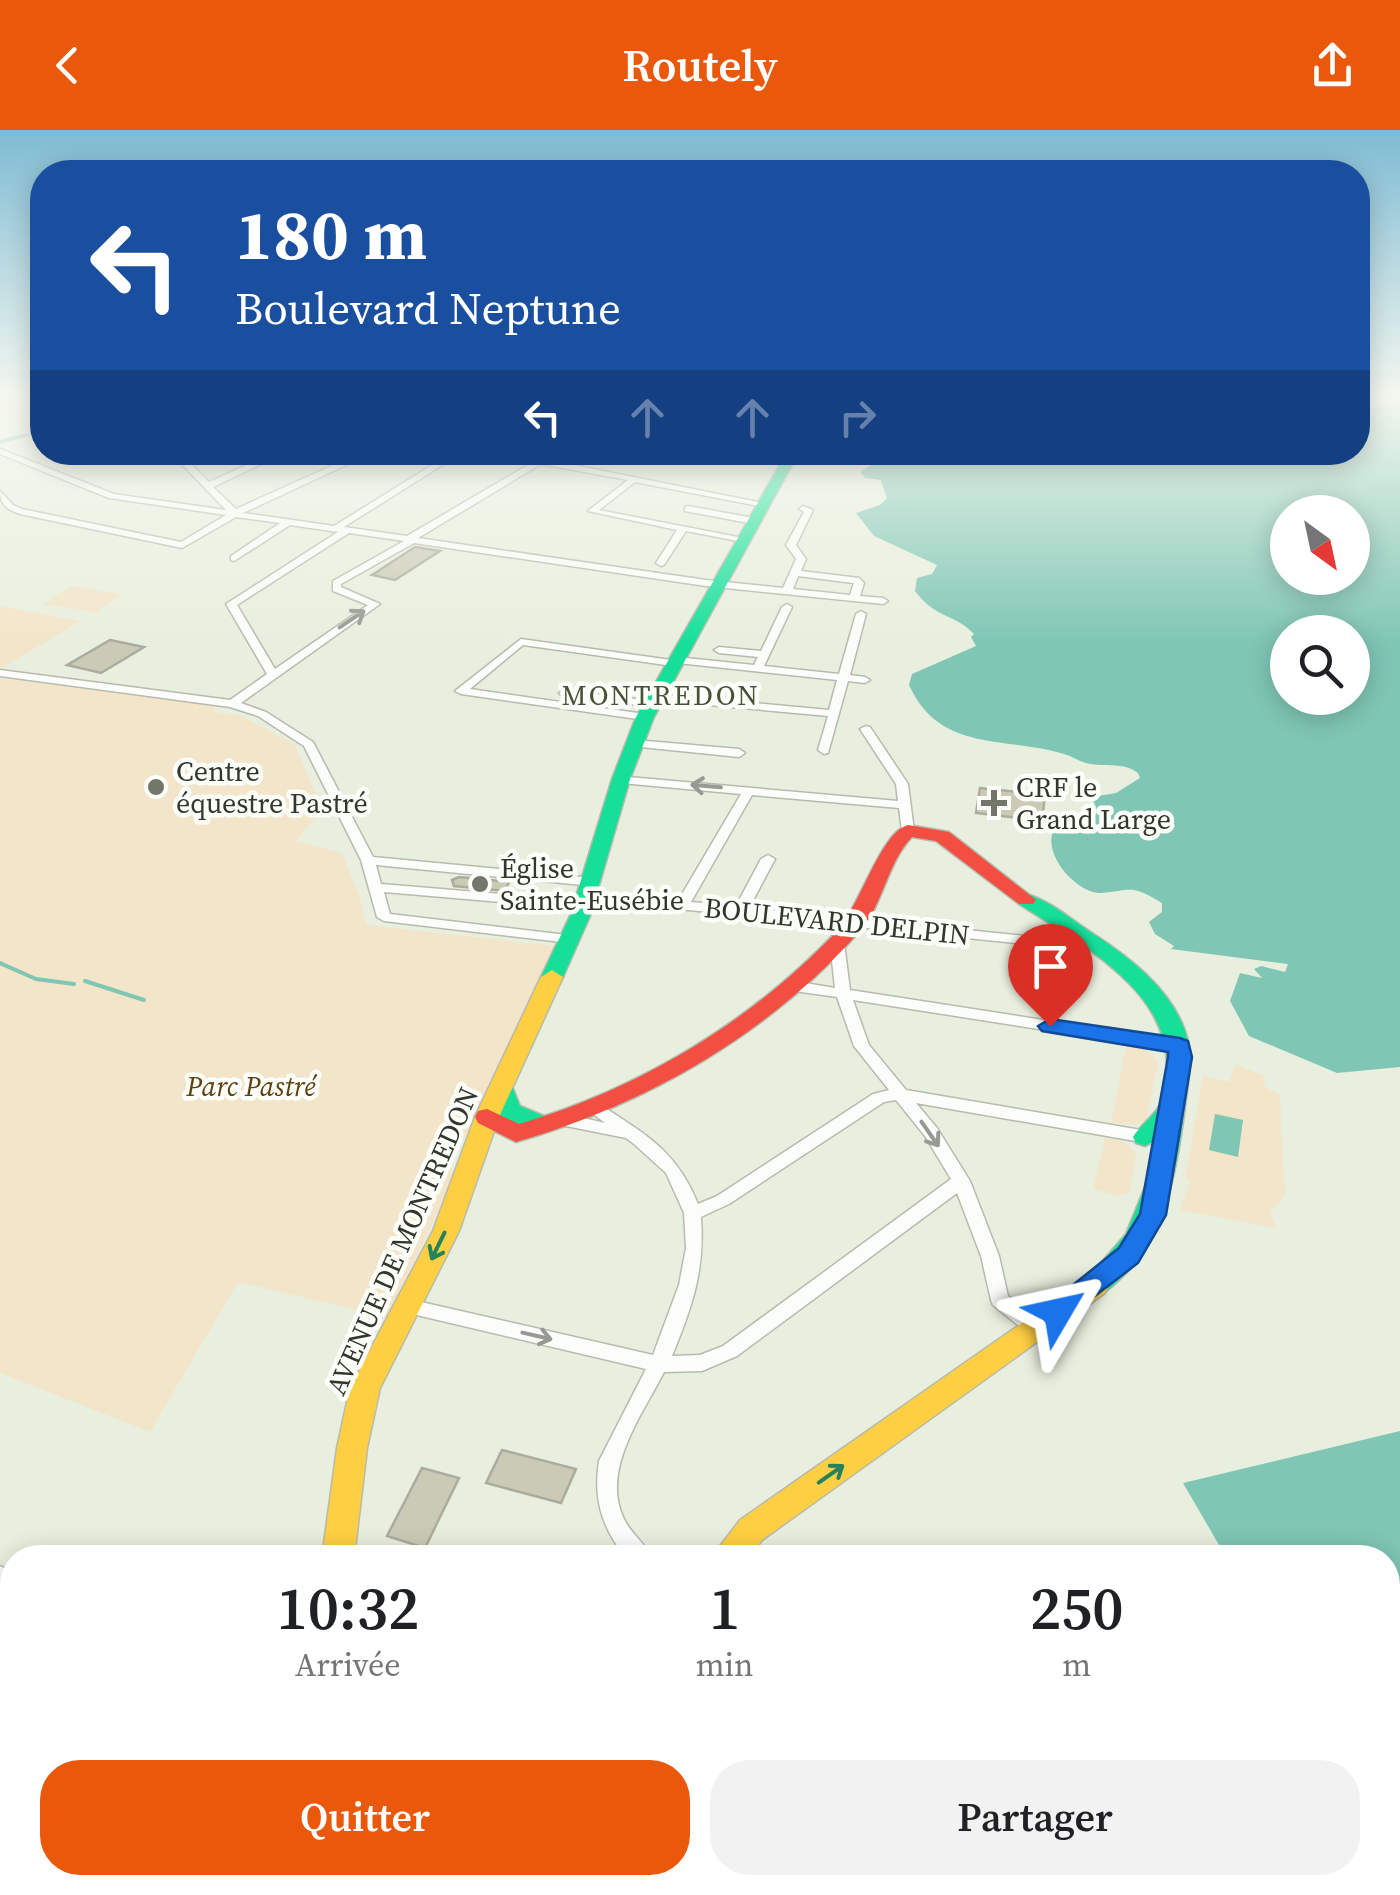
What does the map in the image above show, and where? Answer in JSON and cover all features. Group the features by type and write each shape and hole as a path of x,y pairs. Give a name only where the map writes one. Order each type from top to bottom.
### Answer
{"street":[{"path":"67,479 98,492 340,530 720,585 883,601"},
{"path":"201,479 236,514"},
{"path":"208,486 223,479"},
{"path":"0,494 10,507 20,511 182,545 236,514 311,479"},
{"path":"272,673 230,604 417,479"},
{"path":"232,704 375,604 335,588 352,573 510,479"},
{"path":"606,479 754,521"},
{"name":"AVENUE DE MONTREDON","path":"340,1545 355,1447 355,1415 446,1231 487,1116 503,1090 570,938 588,894 621,779 650,706 674,661 696,632 780,479"},
{"path":"631,482 592,512 682,528 754,521"},
{"path":"688,509 754,521"},
{"path":"786,592 801,559 791,545 809,510 803,509"},
{"path":"234,558 288,522"},
{"path":"661,564 682,528"},
{"path":"795,572 856,580 854,598"},
{"path":"758,669 787,607"},
{"path":"824,750 860,614"},
{"path":"826,713 650,706 462,691 521,642 864,680"},
{"path":"719,650 764,654"},
{"path":"0,674 232,704 262,714 309,744 368,860 384,917 570,938"},
{"path":"565,693 650,706"},
{"path":"866,729 902,784 908,831"},
{"path":"635,744 739,753"},
{"path":"621,779 904,805"},
{"path":"682,905 749,790"},
{"path":"487,1116 508,1131 526,1132 566,1120 708,1044 788,985 855,924 872,900 897,839 908,831 942,836 998,882 1139,980 1169,1018 1180,1046 1170,1110 1156,1139 1153,1215 1141,1240 1104,1279 751,1530 739,1545"},
{"path":"740,911 768,859"},
{"path":"368,860 588,894"},
{"path":"374,887 588,894"},
{"name":"BOULEVARD DELPIN","path":"588,894 1054,943 1087,941"},
{"path":"837,943 843,993 862,1046 931,1132 961,1181 990,1256 1000,1300 1036,1329"},
{"path":"788,985 1180,1046"},
{"path":"503,1090 510,1111 535,1122"},
{"path":"693,1213 723,1200 878,1098 897,1094 1156,1139"},
{"path":"474,1156 486,1141 508,1131 592,1107"},
{"path":"592,1107 626,1134"},
{"path":"566,1120 626,1134 643,1142 672,1168 693,1213 696,1237 688,1292 609,1461 604,1497 610,1518 628,1545"},
{"path":"408,1306 656,1364 702,1363 730,1351 961,1181"}],"green space":[{"path":"71,586 123,594 96,612 43,604"},
{"path":"0,606 81,621 0,669"},
{"name":"Parc Pastré","path":"0,678 213,705 214,712 242,716 295,745 322,810 296,841 342,853 366,925 554,946 472,1127 447,1162 456,1177 387,1317 238,1282 150,1432 0,1373"},
{"path":"1126,1046 1145,1048 1158,1062 1146,1120 1137,1125 1111,1123"},
{"path":"1235,1065 1263,1075 1265,1087 1280,1095 1285,1195 1270,1212 1276,1228 1180,1210 1190,1180 1185,1178 1203,1076 1229,1082"},
{"path":"1105,1138 1121,1140 1136,1152 1130,1192 1118,1196 1093,1189"}],"water":[{"path":"876,479 1400,479 1400,1067 1337,1073 1249,1036 1230,1001 1240,973 1262,978 1254,969 1261,966 1285,972 1288,964 1171,949 1174,946 1155,934 1149,922 1162,912 1162,903 1132,890 1092,892 1064,871 1053,850 1054,829 1098,813 1092,797 1116,793 1140,778 1138,773 1126,767 1086,763 1067,755 956,732 922,707 909,685 912,674 976,646 971,637 974,634 931,607 915,591 917,578 932,574 937,565 874,536 856,513 880,505 887,498 881,480"},
{"path":"1215,1114 1243,1120 1238,1157 1209,1150"},
{"path":"1400,1431 1400,1545 1219,1545 1183,1483"}],"building":[{"path":"415,547 440,551 395,580 372,575"},
{"path":"110,640 144,647 101,673 67,665"},
{"name":"CRF le Grand Large","path":"980,788 1045,795 1042,821 976,813"},
{"path":"459,877 509,882 505,891 454,886 452,880"},
{"path":"502,1450 576,1469 561,1503 486,1483"},
{"path":"422,1468 459,1478 426,1545 387,1536"}],"waterway":[{"path":"0,963 36,979 74,984"},
{"path":"85,981 144,1000"}],"traffic: fast":[{"path":"552,977 580,916 621,779 645,717 778,479"},
{"path":"1026,900 1098,946 1143,984 1174,1030 1180,1057 1166,1152 1150,1212 1119,1264 1095,1286"},
{"path":"503,1090 510,1111 535,1122"},
{"path":"1145,1137 1170,1110"}],"traffic: slow":[{"path":"340,1545 352,1448 365,1388 446,1231 487,1117 552,977"},
{"path":"738,1545 751,1530 1095,1286"}],"traffic: jam":[{"path":"487,1117 516,1133 561,1120 655,1079 745,1023 824,958 856,923 891,851 908,831 942,836 1026,900"}],"place":[{"name":"Centre équestre Pastré","path":"156,787"},
{"name":"CRF le Grand Large","path":"994,803"},
{"name":"Église Sainte-Eusébie","path":"480,884"}],"district":[{"name":"MONTREDON","path":"661,695"}],"route":[{"path":"1050,1026 1180,1046 1153,1215 1128,1256 1058,1312"}]}
